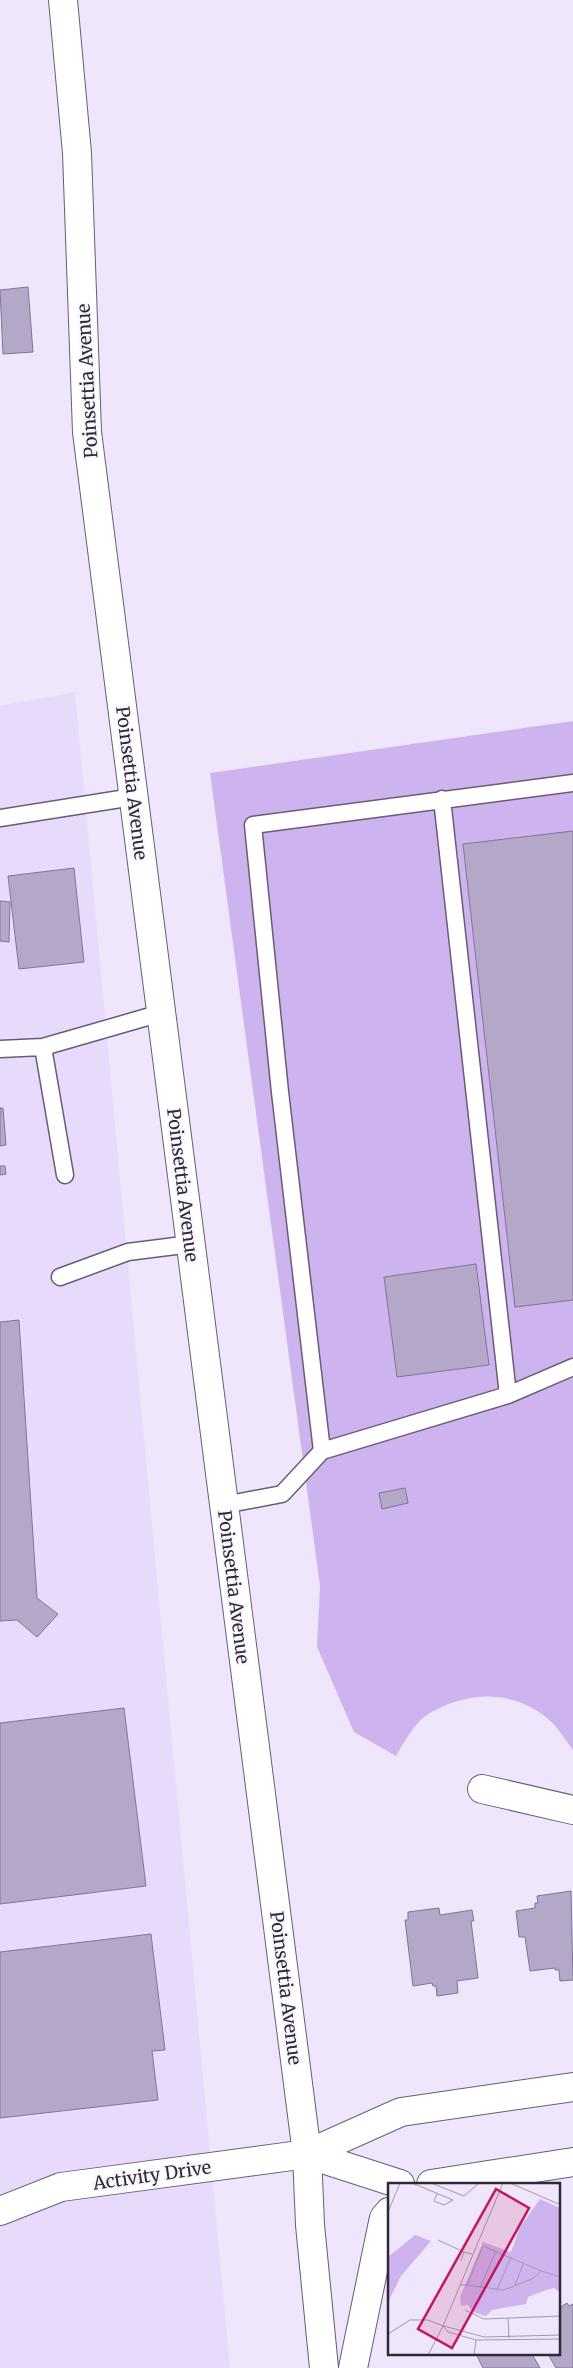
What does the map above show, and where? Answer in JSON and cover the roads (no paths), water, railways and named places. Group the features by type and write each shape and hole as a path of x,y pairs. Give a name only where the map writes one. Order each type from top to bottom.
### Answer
{"main road":[{"name":"Poinsettia Avenue","path":"64,0 77,153 86,432 307,2154 310,2225 324,2368"},
{"path":"482,1789 573,1810"},
{"path":"307,2154 401,2112 573,2087"},
{"path":"307,2154 397,2183"},
{"name":"Activity Drive","path":"0,2211 62,2187 307,2154"},
{"path":"437,2183 573,2162"},
{"path":"353,2368 384,2218 388,2213"}],"lane":[{"path":"322,1451 280,1092 252,825 573,783"},
{"path":"0,818 133,797"},
{"path":"442,799 508,1395"},
{"path":"0,1049 43,1047 161,1013"},
{"path":"43,1047 65,1175"},
{"path":"60,1277 128,1252 190,1244"},
{"path":"224,1505 282,1494 322,1451 508,1395 573,1367"}]}
